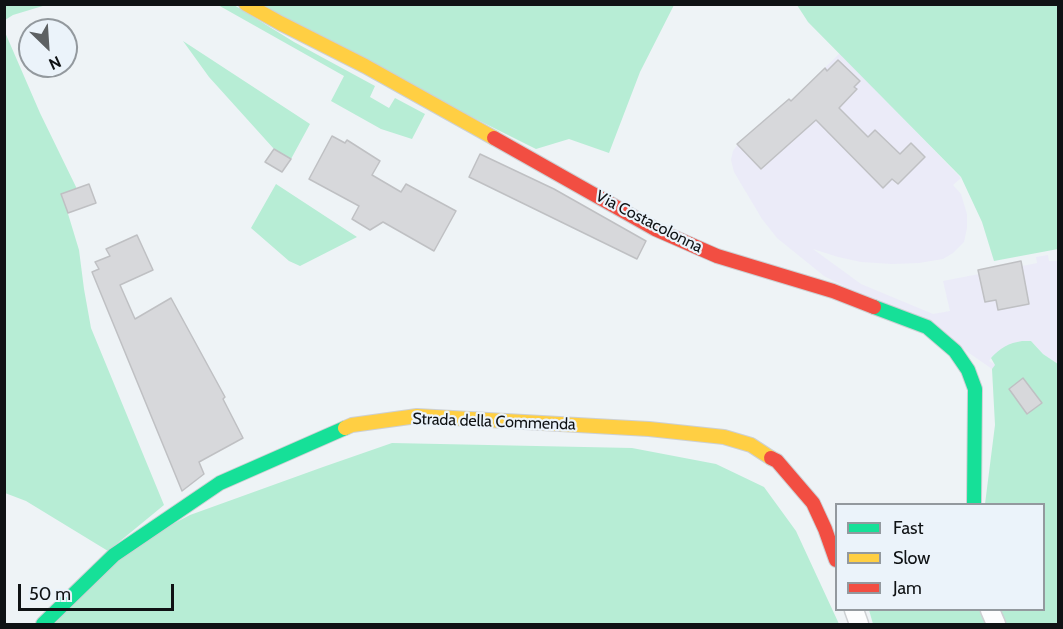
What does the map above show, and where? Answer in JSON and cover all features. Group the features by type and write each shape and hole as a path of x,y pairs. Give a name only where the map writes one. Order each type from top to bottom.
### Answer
{"street":[{"name":"Via Costacolonna","path":"246,4 365,66 655,228 717,255 833,291 927,327 955,351 968,369 975,389 974,503"},
{"name":"Strada della Commenda","path":"43,624 114,555 220,483 352,425 417,416 649,429 724,438 751,445 777,461 813,503 835,555"}],"shaded area":[{"path":"840,53 961,178 953,185 961,194 967,214 967,228 964,242 953,253 943,259 919,263 861,262 813,249 861,284 933,314 950,311 943,281 979,274 978,270 1021,261 1022,266 1037,263 1036,257 1048,255 1049,261 1058,261 1058,364 1043,354 1031,341 991,358 989,361 996,365 992,369 949,339 824,276 777,238 762,219 734,172 731,160 733,151 789,99 791,101"}],"green space":[{"path":"4,5 46,5 13,15 5,20"},
{"path":"218,5 234,5 294,42 375,86 370,97 389,108 395,98 425,114 412,139 381,129 331,101 344,76"},
{"path":"247,5 674,5 640,72 609,153 569,139 536,149"},
{"path":"797,5 1058,5 1058,249 994,261 982,222 961,177 808,22"},
{"path":"4,30 18,62 18,78 25,78 77,189 62,194 79,250 91,328 164,505 108,551 26,501 5,493"},
{"path":"183,41 310,124 291,159 274,149 209,77"},
{"path":"276,184 357,237 300,266 289,261 251,228"},
{"path":"1031,341 1043,354 1058,364 1058,624 873,624 869,611 1045,611 1045,503 985,503 995,425 992,369 995,365 991,358 1005,346"},
{"path":"392,443 632,448 716,464 764,487 796,531 839,624 43,624 114,555 190,515"}],"building":[{"path":"838,60 860,81 854,87 857,89 839,108 868,137 875,130 900,154 911,143 925,157 898,184 892,179 883,188 816,120 761,169 737,144 789,99 791,101 825,68 827,71"},
{"path":"332,136 345,143 347,140 380,161 372,175 401,192 406,184 456,211 434,251 383,222 370,230 352,219 359,206 309,179"},
{"path":"274,149 291,159 282,172 265,162"},
{"path":"480,154 554,189 646,241 637,259 469,177"},
{"path":"89,184 96,203 68,213 61,194"},
{"path":"137,235 153,270 120,285 135,319 171,298 225,397 223,399 243,438 199,462 204,474 182,491 92,272 99,269 95,262 110,256 106,249"},
{"path":"1021,261 1029,304 998,310 996,300 985,302 978,270"},
{"path":"1023,378 1042,403 1027,414 1009,389"}],"traffic: fast":[{"path":"874,307 927,327 955,351 968,370 975,389 974,503"},
{"path":"43,624 114,555 220,483 345,428"}],"traffic: slow":[{"path":"246,4 365,66 494,138"},
{"path":"345,428 352,425 417,416 649,429 724,437 751,445 771,458"}],"traffic: jam":[{"path":"494,138 655,229 717,256 833,291 874,307"},
{"path":"771,458 777,461 813,503 835,557"}]}
